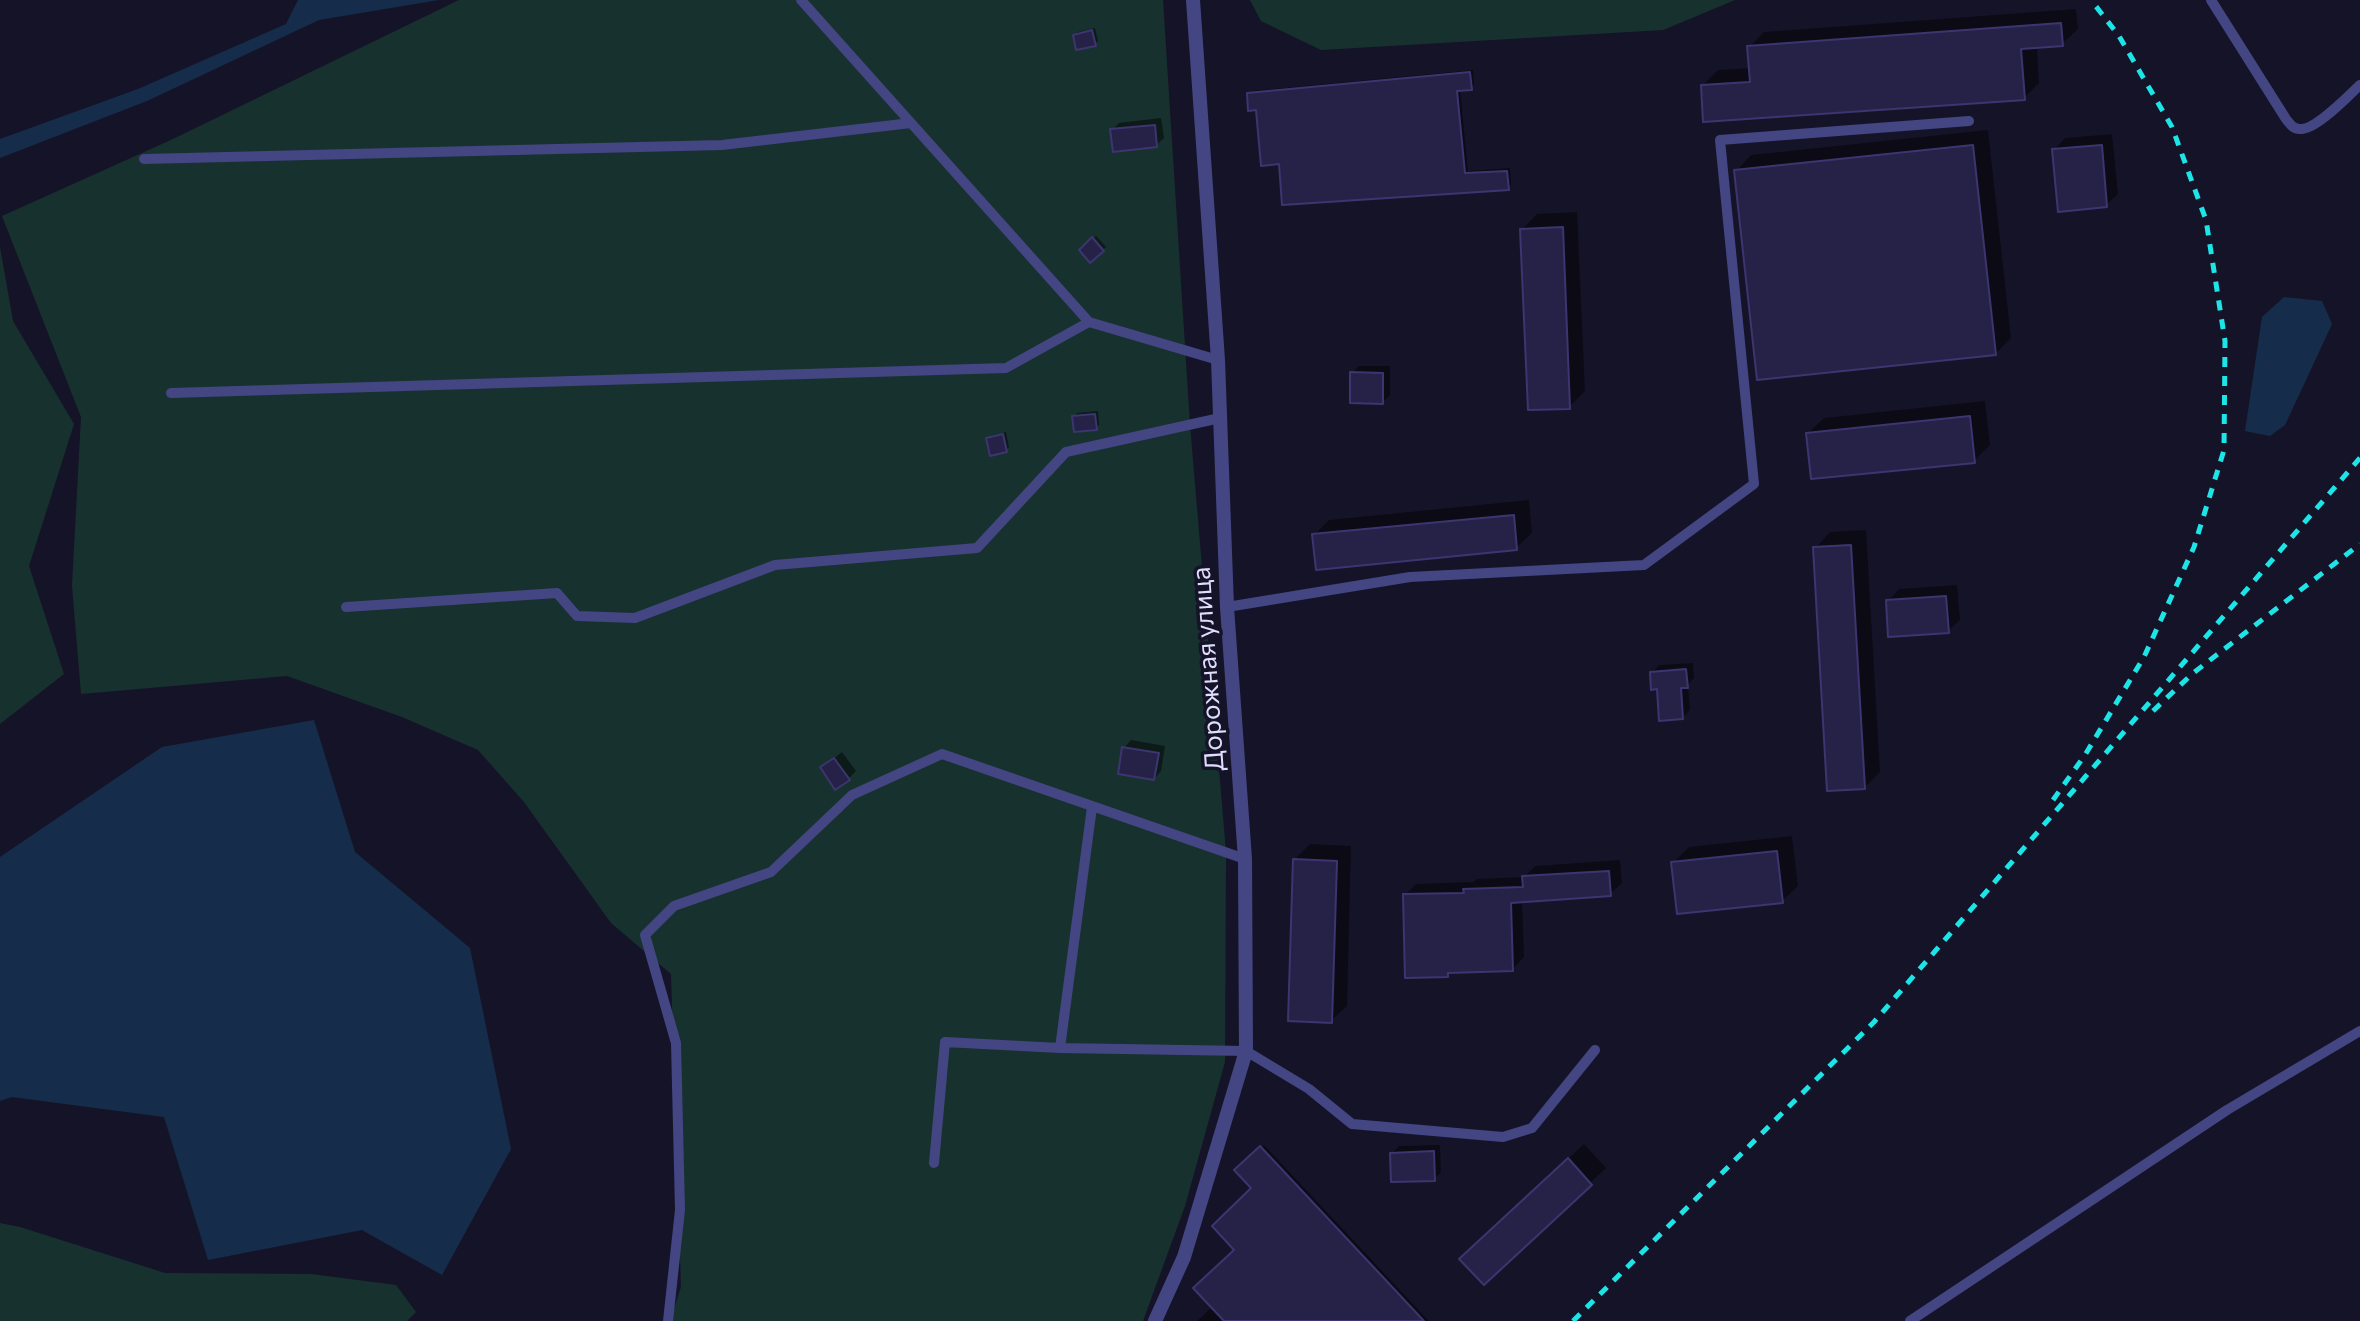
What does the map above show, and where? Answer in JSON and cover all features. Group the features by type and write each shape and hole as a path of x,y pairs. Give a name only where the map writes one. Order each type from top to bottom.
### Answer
{"street":[{"name":"Дорожная улица","path":"1156,1321 1184,1257 1246,1051 1245,859 1227,607 1218,360 1193,0"}],"lane":[{"path":"801,0 1089,323 1218,360"},
{"path":"2211,0 2294,128 2302,130 2314,125 2360,85"},
{"path":"1227,607 1410,577 1644,565 1754,484 1720,140 1969,121"},
{"path":"144,159 722,145 911,123"},
{"path":"171,393 1006,368 1089,323"},
{"path":"346,607 558,593 578,616 635,618 775,565 977,548 1066,452 1220,418"},
{"path":"667,1321 680,1210 676,1043 645,935 674,906 771,872 852,795 942,754 1245,859"},
{"path":"1060,1048 1092,807"},
{"path":"1910,1321 2227,1110 2360,1031"},
{"path":"934,1163 945,1042 1060,1048 1246,1051 1309,1089 1352,1124 1503,1137 1532,1128 1595,1050"}],"green space":[{"path":"459,0 1163,0 1190,425 1226,852 1225,1062 1185,1206 1143,1321 670,1321 681,1287 671,974 611,923 524,802 478,750 402,717 287,676 81,694 72,586 81,417 2,216 173,139"},
{"path":"1250,0 1735,0 1663,30 1321,50 1261,21"},
{"path":"0,247 13,321 74,424 29,566 64,674 0,724"},
{"path":"0,1223 165,1273 311,1274 396,1285 416,1312 407,1321 0,1321"}],"water":[{"path":"298,0 439,0 319,20 147,101 0,158 0,139 138,89 286,24"},
{"path":"2284,297 2322,301 2332,324 2285,425 2270,436 2245,431 2262,317"},
{"path":"314,720 355,852 470,948 511,1149 442,1275 362,1230 208,1260 164,1117 12,1097 0,1101 0,857 162,747"}],"building":[{"path":"2061,23 2063,46 2021,49 2025,100 1703,122 1701,85 1750,82 1747,46"},
{"path":"1092,30 1096,46 1076,50 1073,35"},
{"path":"1470,72 1472,90 1457,91 1465,173 1507,171 1509,190 1282,205 1279,164 1261,166 1256,110 1248,111 1247,93"},
{"path":"1155,125 1157,147 1113,152 1110,129"},
{"path":"1973,145 1996,355 1757,380 1734,170"},
{"path":"2102,145 2107,207 2058,212 2052,149"},
{"path":"1563,227 1570,409 1528,410 1520,229"},
{"path":"1092,237 1104,251 1090,263 1079,250"},
{"path":"1350,372 1383,373 1383,404 1350,403"},
{"path":"1095,414 1097,430 1074,432 1072,416"},
{"path":"1970,416 1975,463 1811,479 1806,433"},
{"path":"1003,434 1007,452 990,456 986,438"},
{"path":"1514,515 1517,550 1316,570 1312,534"},
{"path":"1851,545 1865,789 1827,791 1813,547"},
{"path":"1946,596 1949,633 1888,637 1886,600"},
{"path":"1686,669 1688,688 1681,688 1683,719 1659,721 1657,689 1651,690 1650,672"},
{"path":"1122,747 1159,753 1154,780 1118,774"},
{"path":"834,758 850,780 835,790 820,767"},
{"path":"1777,851 1783,903 1677,914 1671,862"},
{"path":"1293,859 1337,861 1332,1023 1288,1021"},
{"path":"1609,871 1611,896 1511,903 1513,971 1448,973 1448,977 1405,978 1403,894 1464,893 1463,889 1523,887 1522,876"},
{"path":"1260,1146 1424,1321 1224,1321 1193,1288 1234,1250 1212,1226 1251,1188 1234,1170"},
{"path":"1434,1151 1435,1181 1391,1182 1390,1153"},
{"path":"1568,1158 1592,1185 1484,1285 1459,1259"}],"railway":[{"path":"2053,800 2085,755 2144,657 2194,547 2224,450 2225,341 2206,220 2172,127 2119,36 2091,0"},
{"path":"1573,1321 1874,1022 2360,458"},
{"path":"2153,711 2192,674 2360,544"}]}
